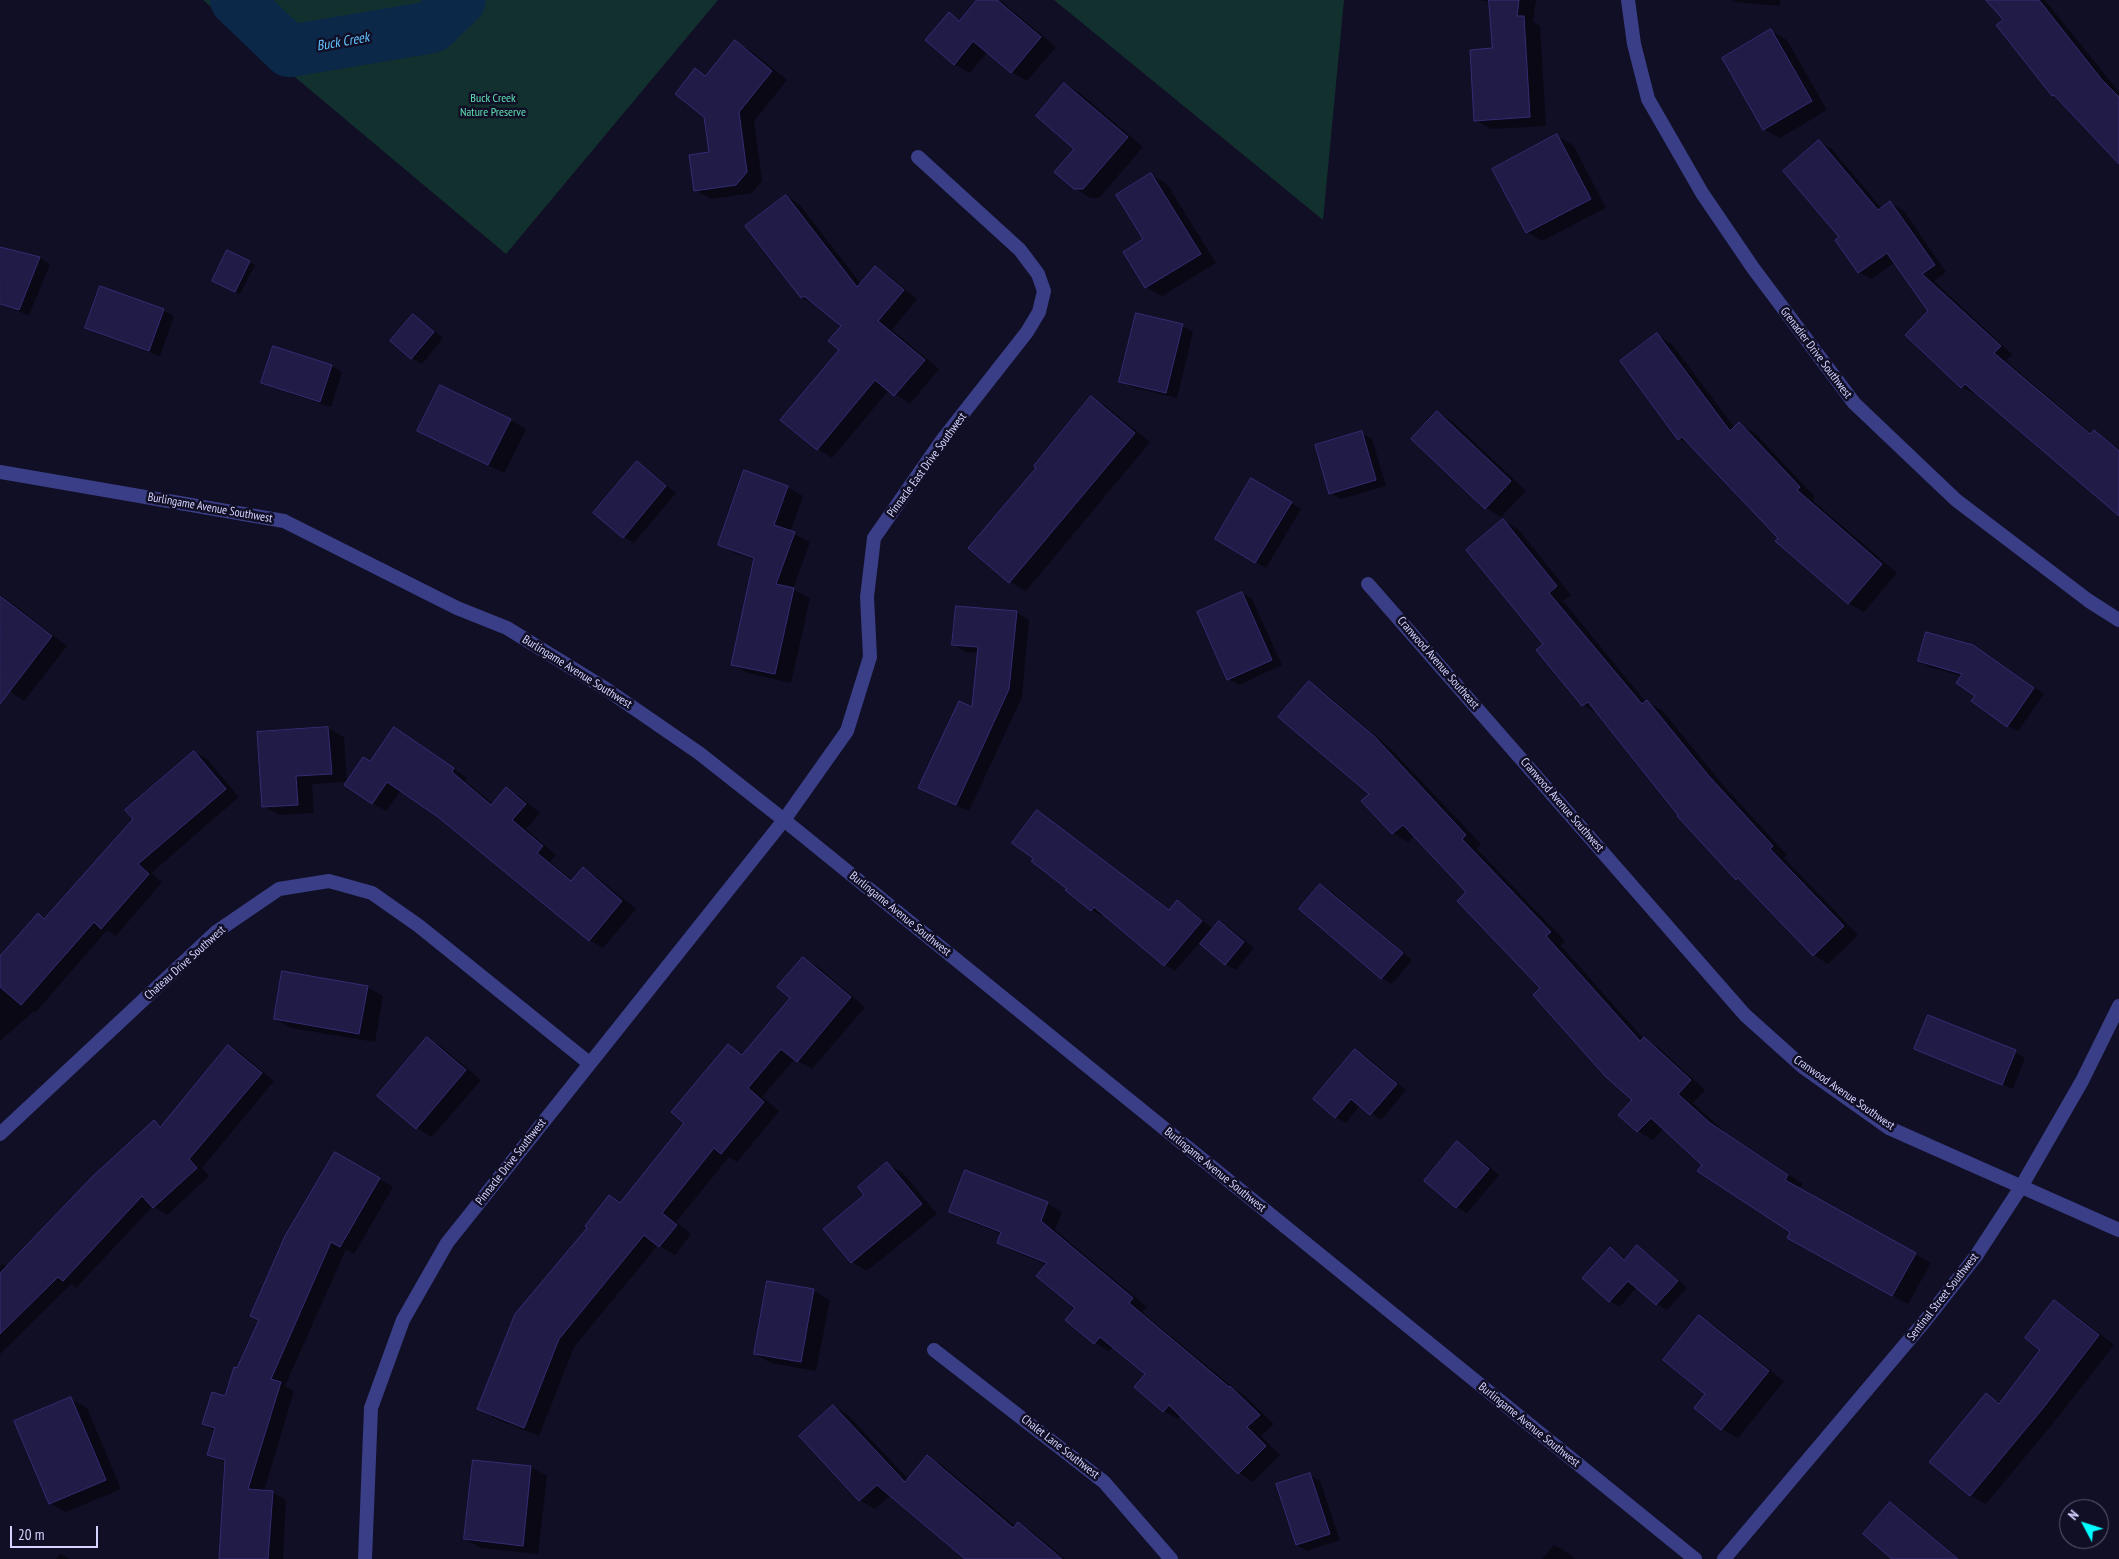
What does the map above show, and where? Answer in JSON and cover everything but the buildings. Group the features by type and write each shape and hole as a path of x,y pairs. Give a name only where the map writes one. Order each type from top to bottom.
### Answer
{"street":[{"name":"Grenadier Drive Southwest","path":"1628,0 1634,44 1648,99 1712,208 1753,268 1854,403 1956,500 2089,601 2119,620"},
{"name":"Pinnacle East Drive Southwest","path":"784,820 847,731 870,657 867,597 874,538 943,439 1027,332 1039,312 1044,291 1038,274 1020,250 918,157"},
{"name":"Burlingame Avenue Southwest","path":"0,472 284,521 458,608 507,628 606,689 699,753 784,820 1695,1559"},
{"name":"Cranwood Avenue Southeast","path":"1368,584 1508,741"},
{"name":"Cranwood Avenue Southwest","path":"1508,741 1745,1015 1803,1067 1889,1128 2119,1230"},
{"name":"Pinnacle Drive Southwest","path":"365,1559 371,1408 403,1320 447,1243 784,820"},
{"name":"Chateau Drive Southwest","path":"0,1134 216,932 279,889 330,881 372,893 419,926 589,1063"},
{"name":"Sentinal Street Southwest","path":"1724,1559 1926,1321 1976,1256 2021,1187 2082,1081 2119,1006"},
{"name":"Chalet Lane Southwest","path":"934,1350 1104,1482 1171,1559"}],"green space":[{"name":"Buck Creek Nature Preserve","path":"203,0 718,0 506,254"},
{"path":"1054,0 1344,0 1323,220"}],"waterway":[{"name":"Buck Creek","path":"236,0 289,51 432,27 460,0"}]}
